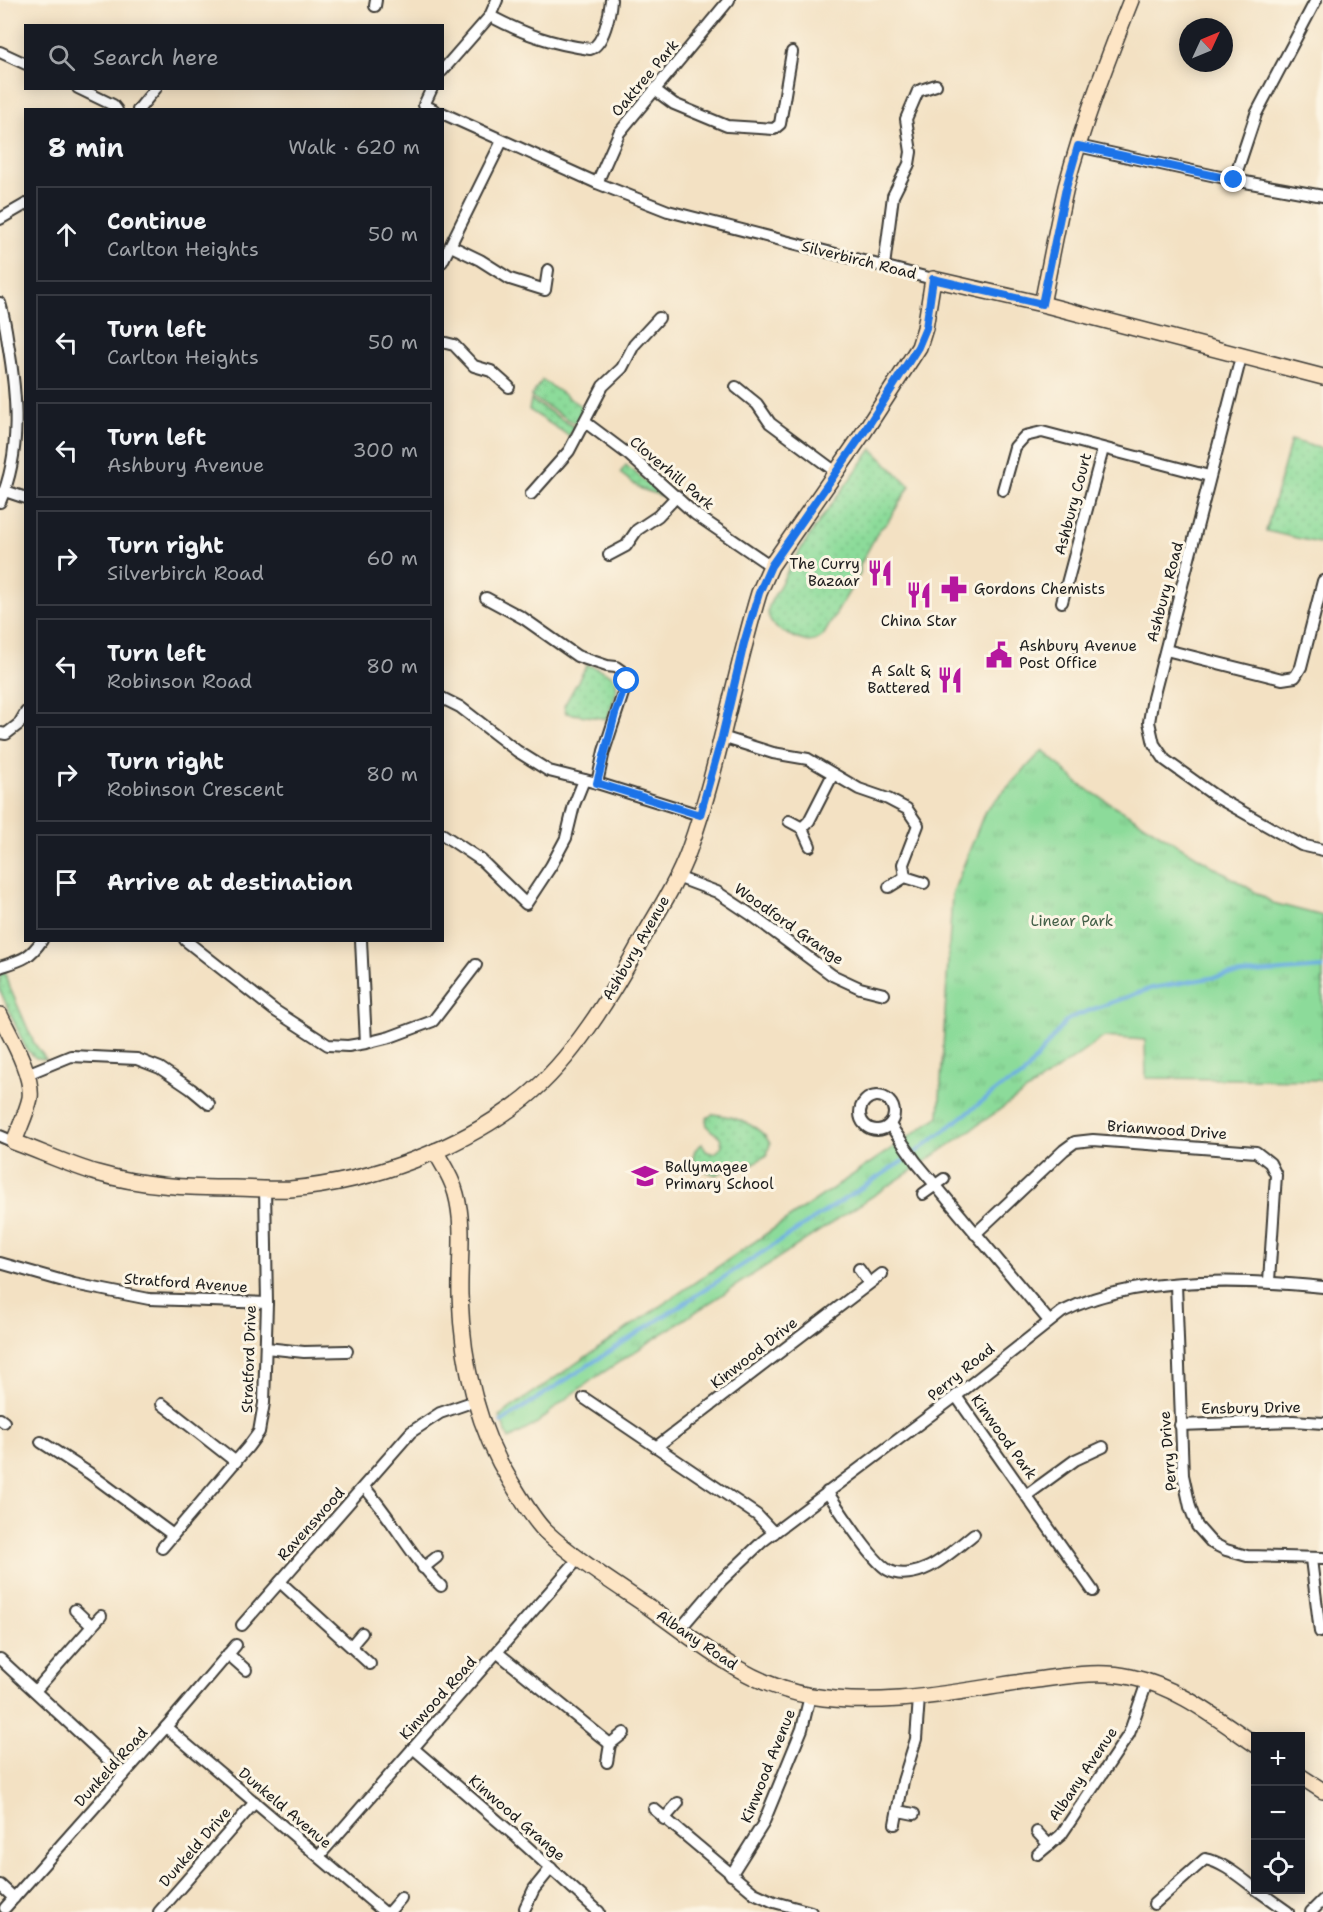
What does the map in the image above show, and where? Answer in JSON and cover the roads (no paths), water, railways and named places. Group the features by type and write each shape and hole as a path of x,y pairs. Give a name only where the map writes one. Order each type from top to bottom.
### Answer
{"street":[{"path":"444,68 490,16 497,0"},
{"path":"490,16 536,38 590,49 596,48 600,42 610,12 611,0"},
{"name":"Oaktree Park","path":"597,183 619,133 729,0"},
{"path":"1042,304 1066,188 1078,146 1097,86 1131,0"},
{"path":"1234,180 1256,114 1316,0"},
{"path":"0,52 24,63"},
{"path":"655,90 674,104 727,126 774,129 780,124 792,52"},
{"path":"884,266 893,196 909,164 911,152 906,119 918,91 936,85"},
{"path":"82,90 115,108"},
{"path":"140,108 154,90"},
{"path":"430,108 424,105 431,90"},
{"name":"Silverbirch Road","path":"444,114 597,183 690,218 1042,304 1323,377"},
{"path":"444,259 502,141"},
{"path":"1078,146 1234,180 1323,196"},
{"path":"0,219 24,205"},
{"path":"451,246 480,260 510,279 545,290 548,270"},
{"name":"Ashbury Avenue","path":"7,1139 97,1173 143,1183 188,1188 289,1189 360,1178 435,1151 477,1132 526,1097 570,1052 627,967 677,877 700,815 759,593 771,566 918,347 926,328 933,279"},
{"path":"1,309 16,399 16,437 2,497 24,498"},
{"path":"531,494 569,451 603,386 622,368 634,345 659,318"},
{"path":"444,342 454,345 474,366 491,371 509,387"},
{"name":"Ashbury Road","path":"1241,357 1153,698 1149,722 1154,744 1165,760 1218,798 1301,845 1323,850"},
{"path":"736,387 757,404 770,423 836,472"},
{"name":"Cloverhill Park","path":"585,422 630,454 695,514 771,566"},
{"name":"Ashbury Court","path":"1002,490 1015,447 1025,436 1042,432 1209,476"},
{"name":"Ashbury Court","path":"1062,602 1103,449"},
{"path":"609,555 626,546 637,530 658,516 677,496"},
{"path":"1166,650 1282,679 1295,677 1301,667 1323,581"},
{"path":"486,598 523,618 577,656 616,667 626,674 627,681 607,741 597,783"},
{"path":"444,699 460,707 517,751 549,771 597,783 700,815"},
{"path":"0,733 6,734 19,724 24,715"},
{"path":"722,737 773,753 808,759 859,789 908,809 918,825 903,864 905,878"},
{"path":"802,828 809,821 833,774"},
{"path":"444,835 481,860 526,904 566,838 574,805 584,780"},
{"path":"789,821 802,828 810,846"},
{"name":"Woodford Grange","path":"677,877 717,892 832,975 860,988 884,994"},
{"path":"889,887 905,878 924,883"},
{"path":"0,967 24,960 32,954 41,942"},
{"path":"188,942 274,1010 328,1045 348,1046 366,1043 433,1021 476,965"},
{"path":"361,942 366,1043"},
{"path":"0,1014 27,1074 30,1098 7,1139"},
{"path":"27,1074 71,1056 137,1059 160,1068 209,1104"},
{"path":"890,1125 916,1162 940,1182 975,1234 1048,1321"},
{"name":"Brianwood Drive","path":"975,1234 1056,1157 1075,1142 1126,1141 1256,1152 1270,1163 1276,1175 1269,1281"},
{"name":"Albany Road","path":"435,1151 449,1175 456,1194 462,1237 460,1293 463,1338 475,1401 485,1435 510,1481 543,1530 579,1558 727,1662 765,1683 810,1696 862,1700 919,1698 966,1689 1084,1674 1114,1674 1147,1682 1189,1699 1251,1742"},
{"path":"923,1194 940,1182"},
{"name":"Stratford Drive","path":"162,1548 259,1432 264,1403 266,1348 265,1188"},
{"name":"Stratford Avenue","path":"0,1263 84,1286 149,1299 267,1303"},
{"path":"860,1269 869,1283"},
{"name":"Kinwood Drive","path":"656,1447 882,1274"},
{"name":"Perry Road","path":"680,1629 721,1581 763,1541 956,1396 1048,1321 1074,1305 1103,1296 1176,1284 1269,1281 1323,1287"},
{"name":"Perry Drive","path":"1176,1284 1183,1475 1197,1526 1212,1543 1247,1556 1323,1558"},
{"path":"266,1348 304,1352 347,1351"},
{"name":"Kinwood Park","path":"956,1396 1093,1592"},
{"path":"584,1398 757,1515 774,1533"},
{"name":"Ravenswood","path":"242,1625 411,1432 440,1413 475,1401"},
{"path":"162,1404 236,1462"},
{"name":"Ensbury Drive","path":"1180,1425 1293,1421 1323,1423"},
{"path":"41,1442 89,1473 173,1535"},
{"name":"Kinwood Park","path":"1027,1495 1075,1460 1103,1447"},
{"name":"Ravenswood","path":"364,1487 393,1522 423,1568 441,1586"},
{"path":"827,1492 875,1559 888,1570 898,1573 911,1573 931,1566 974,1534"},
{"path":"423,1568 437,1557"},
{"name":"Kinwood Road","path":"319,1856 579,1558"},
{"path":"1311,1558 1320,1632"},
{"name":"Ravenswood","path":"280,1582 370,1664"},
{"path":"75,1610 92,1626"},
{"path":"35,1691 101,1616"},
{"path":"351,1646 362,1633"},
{"name":"Dunkeld Road","path":"5,1908 236,1645"},
{"path":"498,1653 610,1744"},
{"path":"228,1654 246,1670"},
{"path":"0,1659 124,1774"},
{"name":"Albany Avenue","path":"1038,1854 1061,1834 1129,1734 1147,1682"},
{"name":"Kinwood Avenue","path":"730,1875 763,1824 802,1730 810,1696"},
{"path":"895,1824 903,1781 916,1739 919,1698"},
{"name":"Dunkeld Avenue","path":"166,1727 384,1912"},
{"path":"606,1762 610,1744 624,1732"},
{"name":"Kinwood Grange","path":"413,1748 599,1912"},
{"path":"1305,1779 1323,1791"},
{"name":"Dunkeld Drive","path":"159,1912 255,1802"},
{"path":"664,1819 678,1803"},
{"path":"654,1809 754,1893 774,1902 811,1912"},
{"path":"899,1811 914,1814"},
{"name":"Albany Avenue","path":"1036,1832 1049,1845"},
{"path":"1154,1904 1205,1859 1212,1860 1251,1886"},
{"path":"525,1908 534,1889 551,1868"},
{"path":"0,1885 14,1898"},
{"path":"1263,1894 1288,1912"},
{"path":"389,1912 401,1898"},
{"path":"1311,1912 1323,1900"}],"waterway":[{"path":"915,1153 1001,1087 1022,1077 1066,1021 1077,1015 1152,988 1228,975 1323,968"},
{"path":"501,1422 909,1157"}],"place":[{"name":"The Curry Bazaar","path":"880,573"},
{"name":"Gordons Chemists","path":"954,589"},
{"name":"China Star","path":"919,595"},
{"name":"Ashbury Avenue Post Office","path":"999,655"},
{"name":"A Salt & Battered","path":"950,680"},
{"name":"Ballymagee Primary School","path":"645,1176"}],"park label":[{"name":"Linear Park","path":"1072,921"}]}
